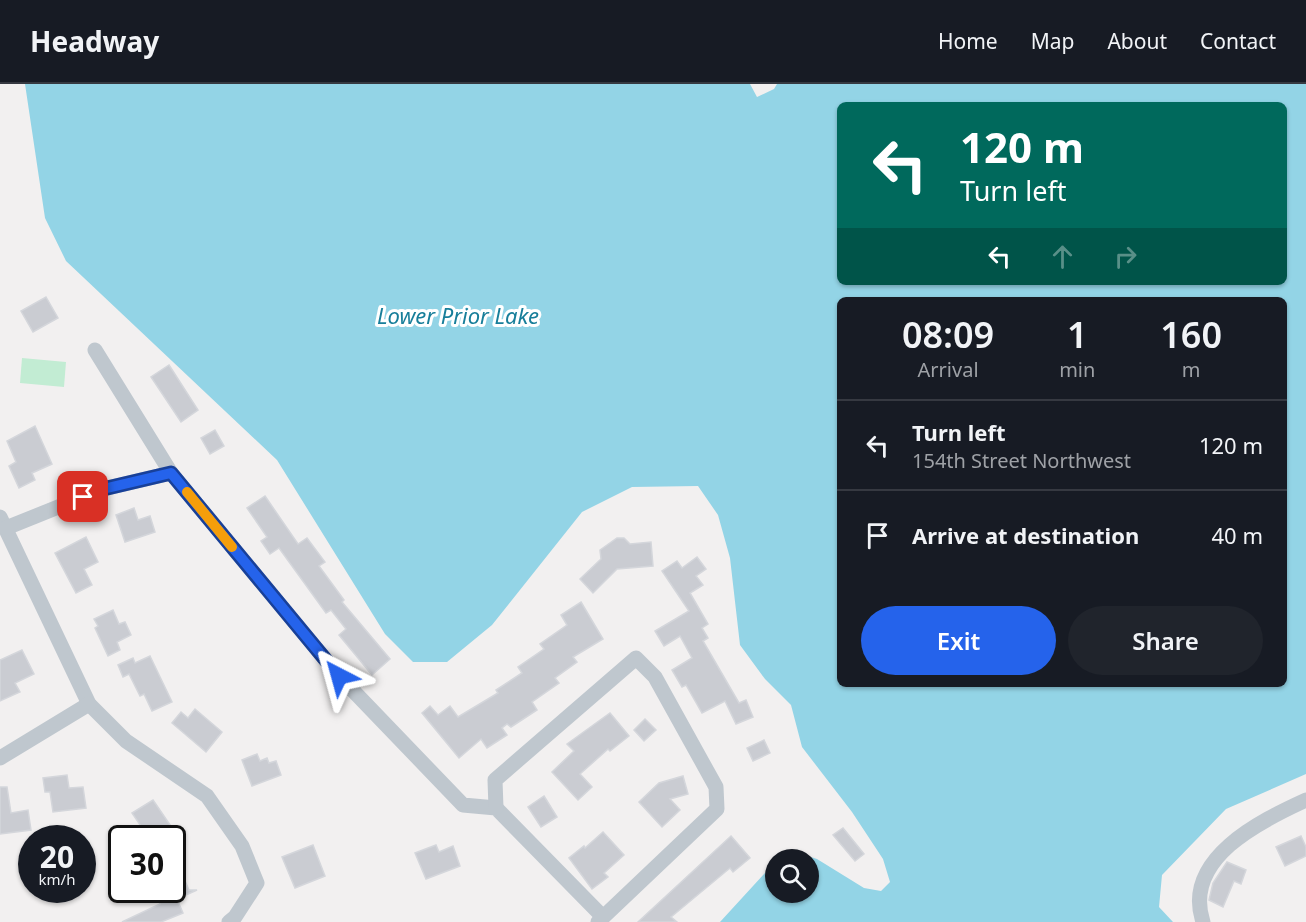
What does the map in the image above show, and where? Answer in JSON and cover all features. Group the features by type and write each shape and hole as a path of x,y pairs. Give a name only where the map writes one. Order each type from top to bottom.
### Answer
{"street":[{"path":"95,350 171,473 339,676 463,806 496,808"},
{"path":"171,473 103,489 3,522 89,704 126,741 207,796 243,846 257,883 236,917 229,922"},
{"path":"636,658 655,677 716,786 717,809 601,920 496,808 495,780 636,658"},
{"path":"0,758 89,704"},
{"path":"1203,922 1198,909 1205,876 1229,844 1275,814 1306,800"}],"green space":[{"path":"22,358 66,362 64,387 20,383"}],"water":[{"name":"Lower Prior Lake","path":"25,84 750,84 757,97 774,89 777,84 1306,84 1306,774 1226,809 1162,875 1159,907 1173,922 720,922 765,873 765,903 819,903 819,860 864,888 881,891 890,882 883,859 852,812 802,747 791,705 765,679 740,645 730,558 718,515 698,486 632,487 582,512 492,625 447,662 413,662 385,634 277,460 66,261 45,218"}],"building":[{"path":"46,297 58,318 33,332 21,311"},
{"path":"169,365 198,410 181,422 151,377"},
{"path":"35,426 52,464 32,473 35,480 19,488 9,466 16,462 7,441"},
{"path":"215,430 224,446 210,454 201,438"},
{"path":"265,496 298,544 307,538 325,562 319,566 344,600 342,602 390,659 372,675 339,635 346,629 331,610 326,613 279,548 270,554 261,541 267,537 247,508"},
{"path":"134,508 138,520 150,516 155,532 125,542 116,515"},
{"path":"86,537 98,562 84,569 92,585 76,593 55,553"},
{"path":"617,538 624,538 630,544 651,542 653,566 617,569 593,593 580,579 601,559 600,550"},
{"path":"697,557 706,569 696,576 703,585 690,593 708,624 702,628 708,638 703,641 739,703 746,700 753,717 736,724 725,701 702,713 686,685 682,687 672,670 692,658 680,636 664,646 655,631 689,611 662,571 677,561 682,568"},
{"path":"581,602 603,639 573,657 577,662 555,678 559,683 532,702 537,710 511,727 507,724 502,728 507,735 487,748 481,739 459,758 422,713 430,706 438,715 450,706 458,717 498,693 496,690 522,673 518,667 544,649 540,644 567,625 561,615"},
{"path":"113,610 119,624 125,622 131,635 117,642 120,650 108,656 95,628 98,626 94,619"},
{"path":"22,650 34,674 15,683 20,692 0,701 0,660"},
{"path":"150,656 172,702 152,711 144,694 140,696 129,674 123,677 118,665 133,658 135,663"},
{"path":"195,709 222,732 206,752 172,723 181,712 188,718"},
{"path":"610,713 629,736 610,751 608,749 580,774 592,787 578,800 552,772 574,751 567,744"},
{"path":"645,719 656,730 644,741 634,730"},
{"path":"764,740 770,753 753,761 747,748"},
{"path":"257,754 260,761 267,758 269,763 276,761 281,775 252,786 242,760"},
{"path":"67,775 69,788 83,787 86,808 53,812 50,792 45,792 43,778"},
{"path":"683,776 688,794 670,799 680,810 662,827 639,802 659,783"},
{"path":"0,787 7,787 11,813 28,810 30,825 18,825 18,832 0,834"},
{"path":"544,796 557,817 541,827 528,807"},
{"path":"153,800 170,825 140,825 132,813"},
{"path":"843,828 864,854 855,861 833,835"},
{"path":"603,832 624,855 604,873 608,877 592,889 569,858"},
{"path":"731,836 750,858 733,872 730,868 671,917 677,922 638,922"},
{"path":"1301,836 1306,847 1306,856 1285,866 1276,847"},
{"path":"313,845 325,876 295,888 282,857"},
{"path":"436,845 439,852 453,846 460,866 426,879 415,853"},
{"path":"1227,862 1246,870 1241,884 1234,881 1223,907 1209,900 1213,883"},
{"path":"186,883 189,890 197,890 186,895"},
{"path":"179,903 183,913 161,922 122,922 160,904"}],"slow traffic":[{"path":"187,492 232,547"}],"route":[{"path":"83,497 103,489 171,473 339,676"}]}
